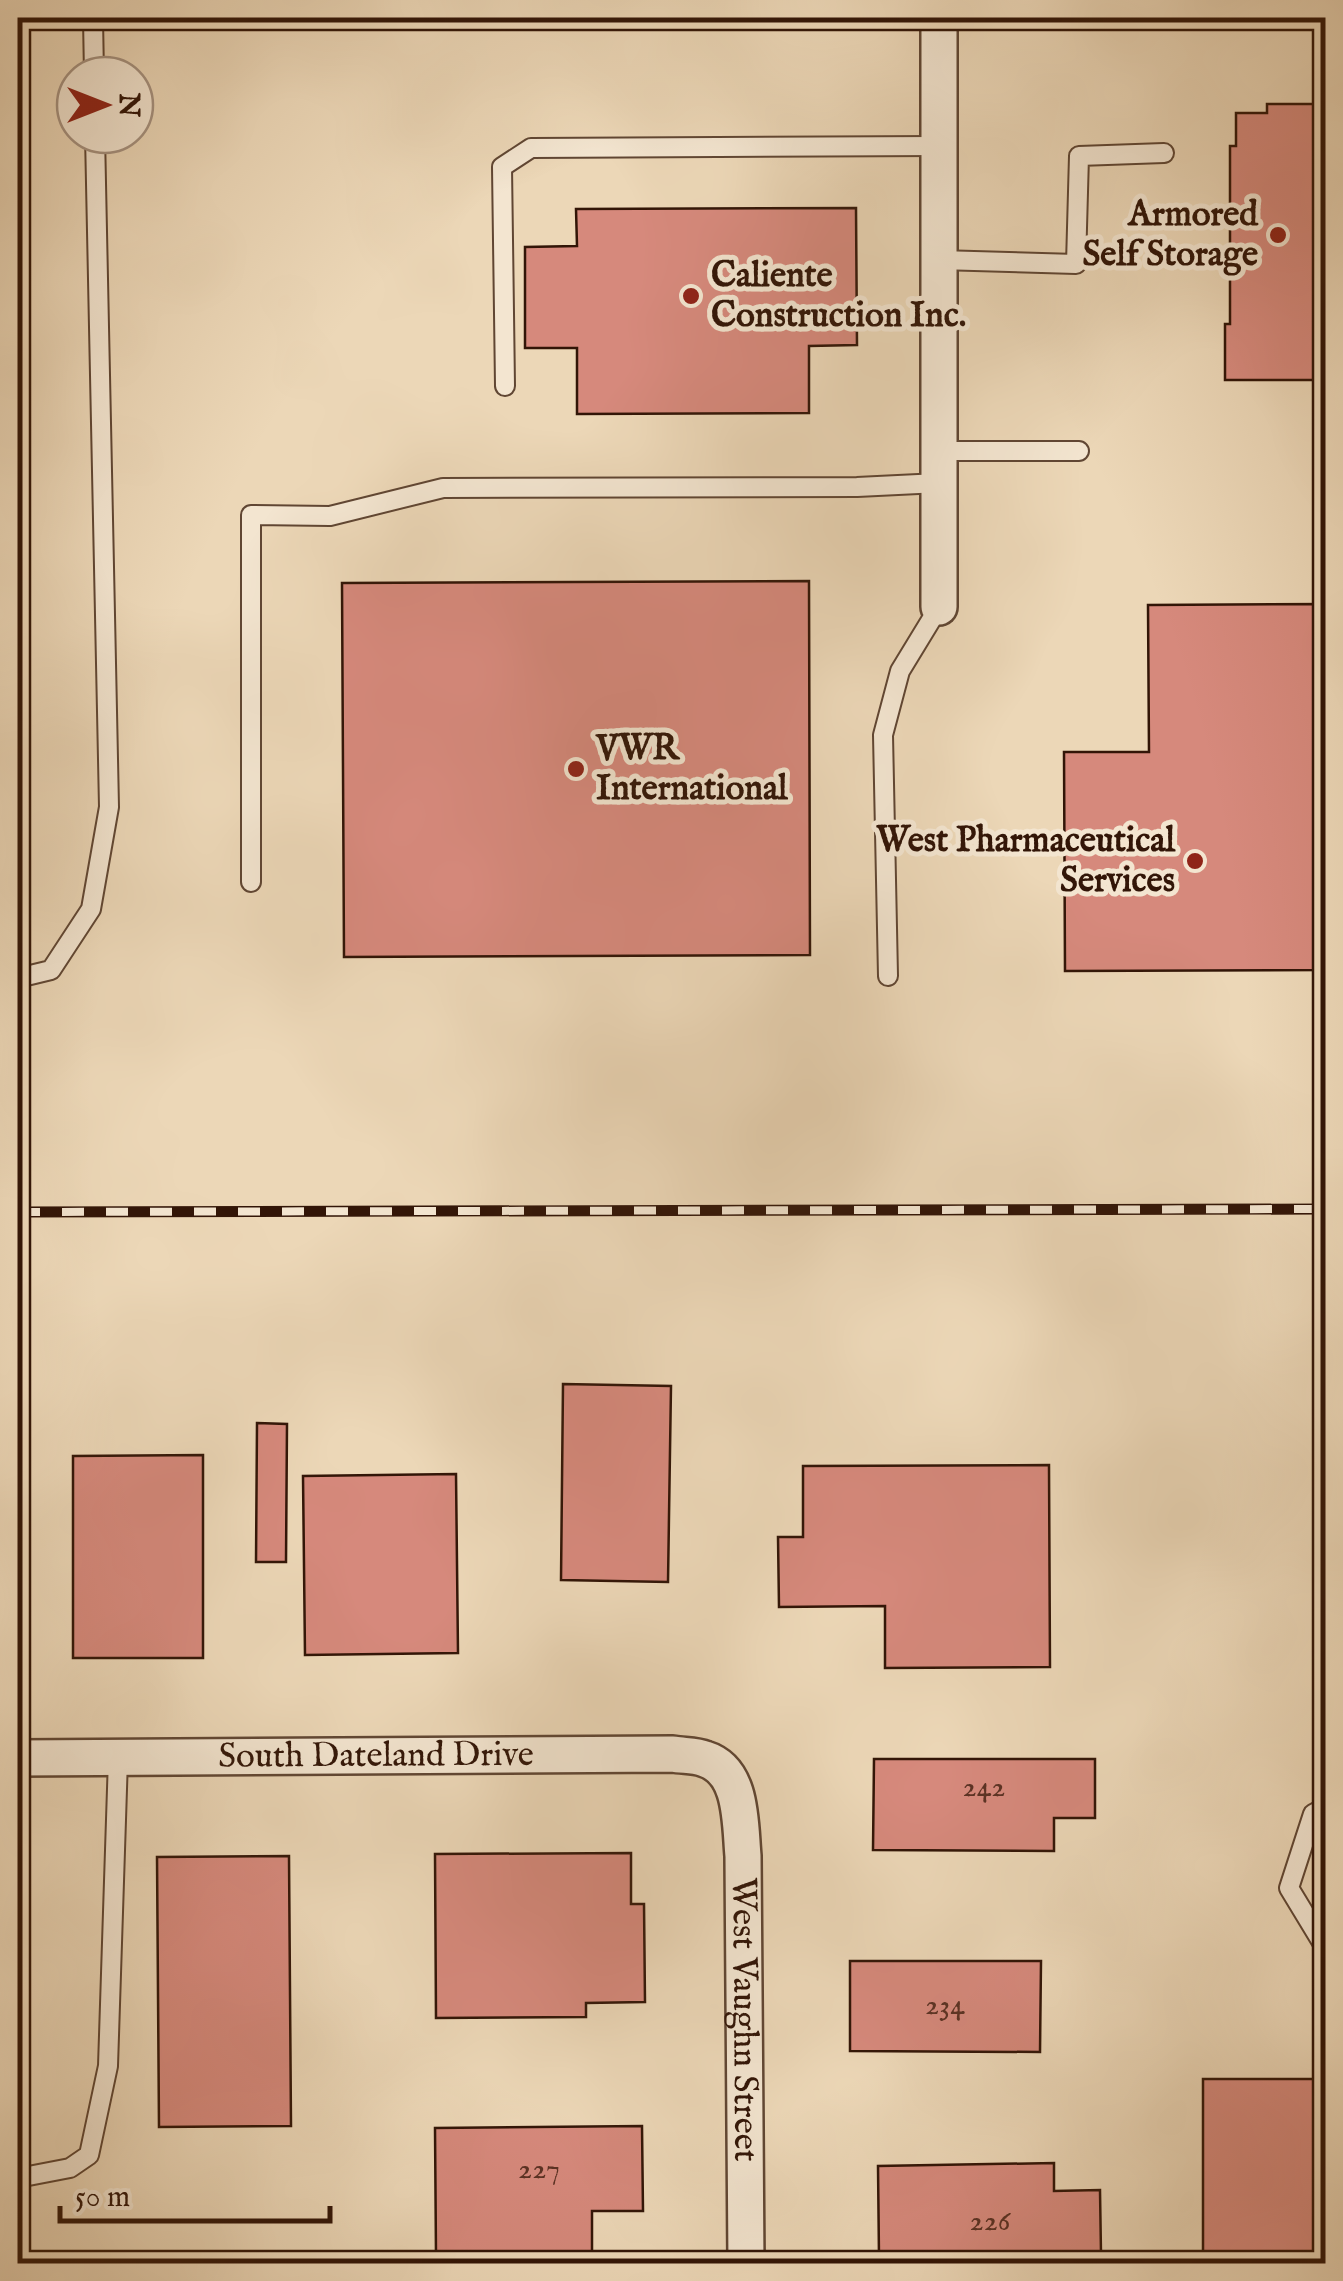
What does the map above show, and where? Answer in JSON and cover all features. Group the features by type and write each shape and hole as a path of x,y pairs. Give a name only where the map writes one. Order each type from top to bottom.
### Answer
{"street":[{"path":"939,18 939,607"},
{"name":"South Dateland Drive","path":"18,1758 673,1754 707,1759 729,1776"},
{"name":"West Vaughn Street","path":"729,1776 739,1808 743,1856 746,2264"}],"lane":[{"path":"92,18 93,55"},
{"path":"506,386 502,166 530,148 939,146"},
{"path":"939,260 1076,264 1079,156 1164,152"},
{"path":"18,978 51,970 91,909 109,807 95,155"},
{"path":"1324,449 1326,553"},
{"path":"251,882 251,514 330,516 443,488 857,487 939,467 1079,451"},
{"path":"888,976 883,735 900,672 939,607"},
{"path":"18,2178 70,2168 89,2154 108,2066 118,1758"},
{"path":"1326,1807 1313,1814 1289,1888 1326,1949"}],"building":[{"name":"Armored Self Storage","path":"1267,104 1326,104 1326,380 1225,380 1225,324 1230,324 1230,146 1236,146 1236,113 1267,113"},
{"name":"Caliente Construction Inc.","path":"856,208 857,345 809,346 809,413 577,414 577,348 525,348 525,247 577,246 576,209"},
{"name":"VWR International","path":"809,581 810,955 344,957 342,583"},
{"name":"West Pharmaceutical Services","path":"1326,604 1326,970 1065,971 1064,752 1149,752 1148,605"},
{"path":"563,1384 671,1386 668,1582 561,1580"},
{"path":"257,1423 287,1424 286,1562 256,1562"},
{"path":"203,1455 203,1658 73,1658 73,1456"},
{"path":"1049,1465 1050,1667 885,1668 885,1606 779,1607 778,1537 803,1537 803,1466"},
{"path":"456,1474 458,1653 305,1655 303,1476"},
{"path":"874,1759 1095,1759 1095,1818 1054,1818 1054,1851 873,1850"},
{"path":"631,1853 631,1904 644,1904 645,2002 586,2003 586,2017 436,2018 435,1854"},
{"path":"289,1856 291,2126 159,2127 157,1857"},
{"path":"850,1961 1041,1961 1040,2052 850,2051"},
{"path":"18,2054 23,2054 24,2154 18,2154"},
{"path":"1203,2079 1326,2079 1326,2264 1203,2264"},
{"path":"642,2126 643,2211 592,2211 592,2255 436,2256 435,2128"},
{"path":"1054,2163 1054,2191 1100,2190 1101,2254 879,2257 878,2166"}],"railway":[{"path":"18,1212 1326,1209"}],"place":[{"name":"Armored Self Storage","path":"1278,235"},
{"name":"Caliente Construction Inc.","path":"691,296"},
{"name":"VWR International","path":"576,769"},
{"name":"West Pharmaceutical Services","path":"1195,861"}]}
